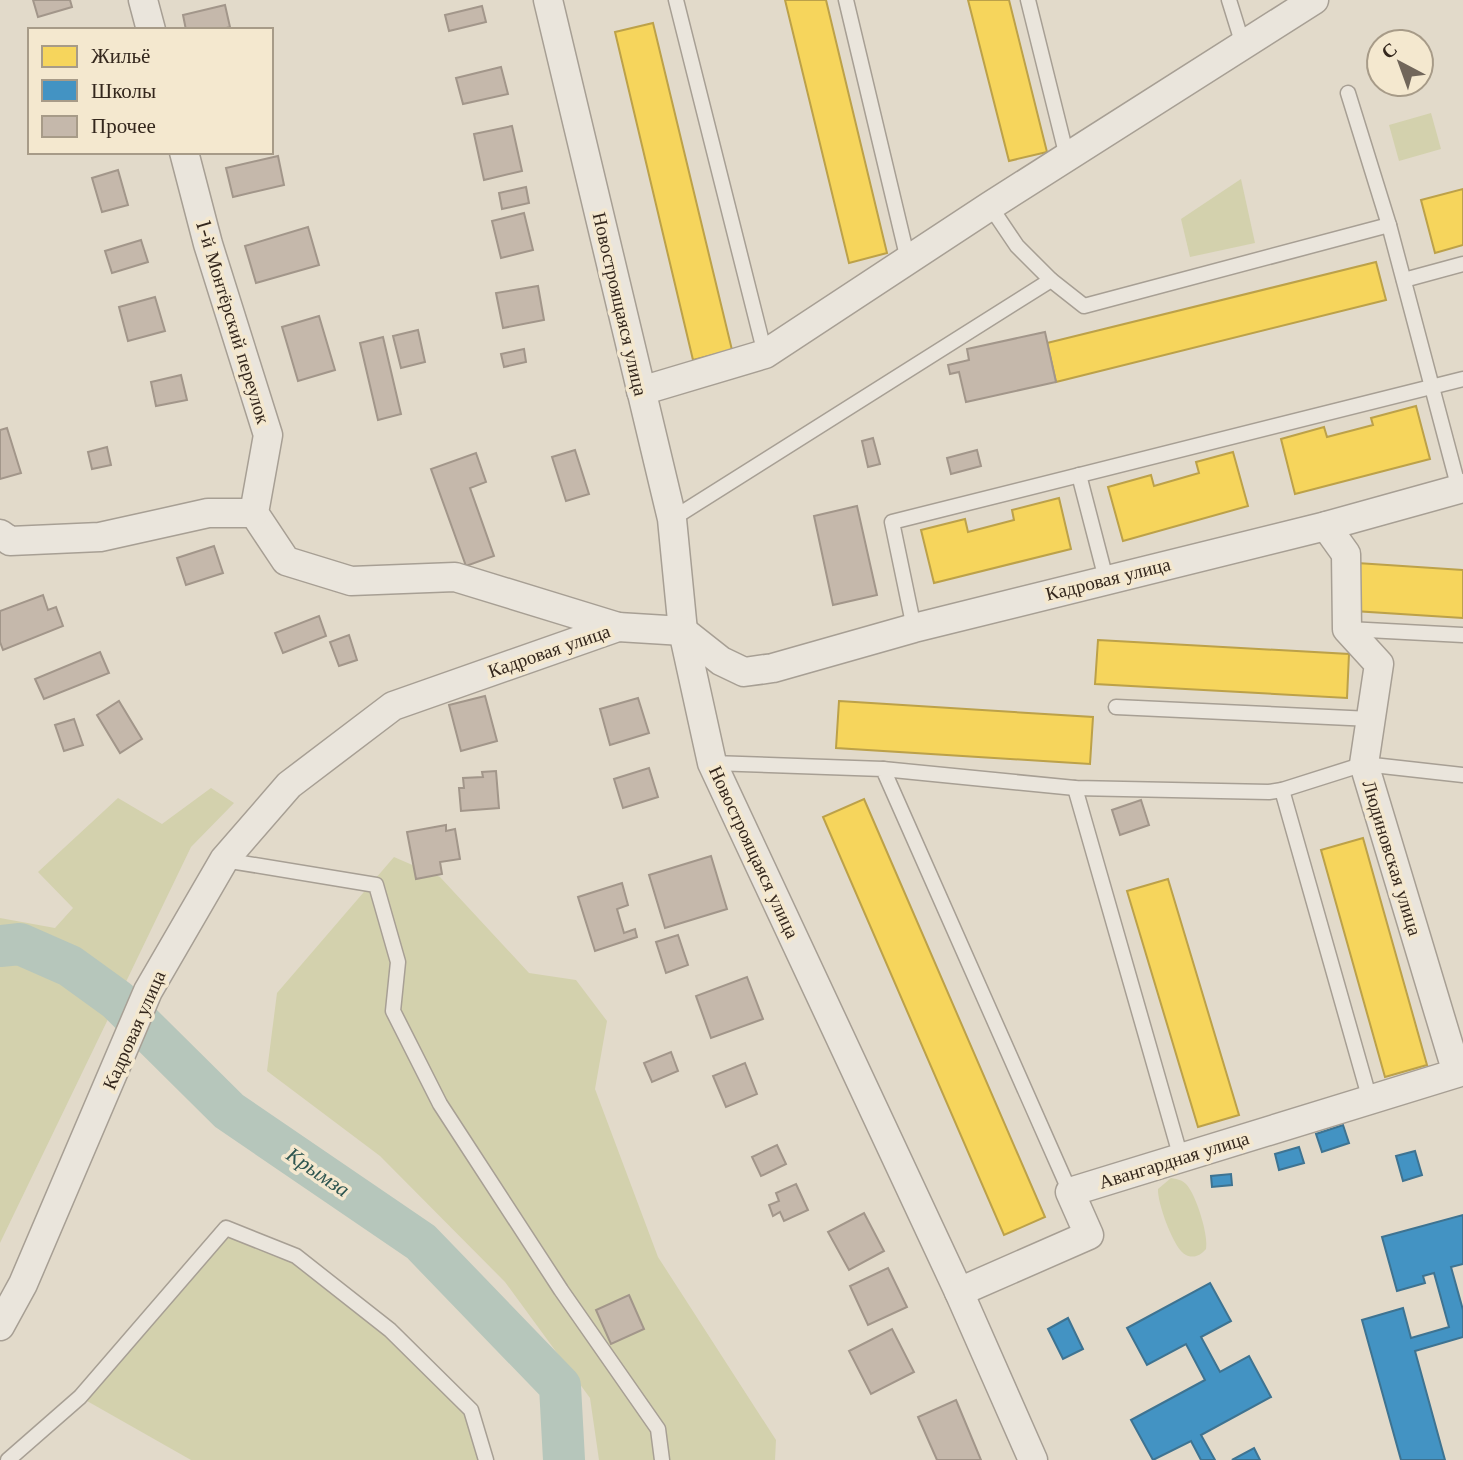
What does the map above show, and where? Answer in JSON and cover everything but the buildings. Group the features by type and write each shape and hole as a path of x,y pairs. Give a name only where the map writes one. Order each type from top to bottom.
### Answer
{"street":[{"path":"143,0 150,28"},
{"path":"641,391 765,354 990,206 1314,0"},
{"name":"Новостроящаяся улица","path":"553,2 672,519 683,631 712,764 959,1292 1033,1460"},
{"name":"1-й Монтёрский переулок","path":"185,154 208,244 268,435 254,513"},
{"name":"Кадровая улица","path":"0,1326 23,1284 148,991 223,860 289,785 393,706 618,626 683,631 721,661 744,672 773,668 914,628 1326,526 1461,488"},
{"path":"0,534 10,541 100,537 208,513 254,513 286,561 351,581 455,577 618,626"},
{"path":"1326,526 1346,554 1347,629"},
{"name":"Людиновская улица","path":"1347,629 1379,664 1364,764 1460,1073"},
{"name":"Авангардная улица","path":"1070,1192 1460,1073"},
{"path":"959,1292 1089,1235 1070,1192"}],"lane":[{"path":"676,0 765,354"},
{"path":"846,0 908,260"},
{"path":"1028,0 1067,157"},
{"path":"1229,0 1243,45"},
{"path":"1348,93 1389,225 1431,388 1461,488"},
{"path":"990,206 1017,246 1051,281 1084,306 1389,225"},
{"path":"1404,281 1463,264"},
{"path":"672,519 1051,281"},
{"path":"914,628 892,522 1463,379"},
{"path":"1079,475 1106,579"},
{"path":"1347,629 1463,635"},
{"path":"1116,707 1371,719"},
{"path":"712,764 883,769 1075,789 1282,790 1364,764 1463,775"},
{"path":"883,769 1070,1192"},
{"path":"1075,789 1181,1158"},
{"path":"1282,790 1370,1100"},
{"path":"223,860 376,885 398,962 393,1010 440,1104 561,1290 658,1429 662,1460"},
{"path":"8,1460 80,1397 226,1228 296,1256 390,1330 471,1410 486,1460"}],"shaded area":[{"path":"1431,113 1441,149 1399,161 1389,125"},
{"path":"1241,179 1255,243 1190,257 1181,219"},
{"path":"211,788 234,803 191,847 0,1243 0,918 55,928 73,908 38,872 118,798 162,824"},
{"path":"394,857 440,877 529,973 576,980 607,1021 595,1089 658,1257 776,1440 775,1460 599,1460 590,1398 505,1282 380,1156 267,1071 277,993"},
{"path":"1171,1178 1186,1184 1201,1215 1206,1249 1197,1256 1192,1257 1181,1251 1163,1214 1158,1189"},
{"path":"226,1228 296,1256 471,1410 486,1460 191,1460 80,1397"}],"waterway":[{"name":"Крымза","path":"0,946 20,944 70,966 117,1000 229,1111 421,1242 560,1386 564,1460"}]}
